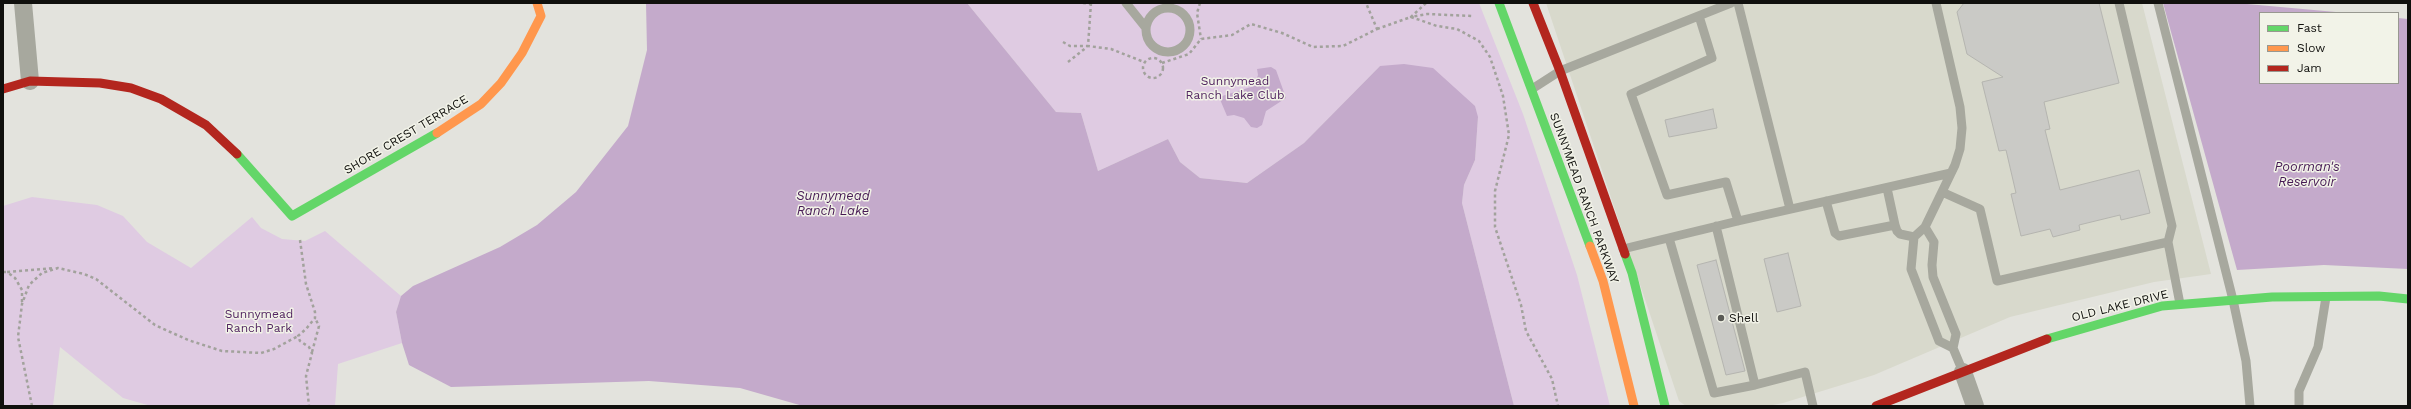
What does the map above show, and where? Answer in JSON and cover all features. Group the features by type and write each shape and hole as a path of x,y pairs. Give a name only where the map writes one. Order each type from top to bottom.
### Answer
{"street":[{"path":"3,89 30,81 23,3"},
{"name":"SHORE CREST TERRACE","path":"30,81 64,80 131,88 182,110 206,125 227,143 292,216 461,119 481,104 512,69 541,16 537,3"},
{"name":"SUNNYMEAD RANCH PARKWAY","path":"1498,3 1532,89 1603,282 1634,406"},
{"name":"SUNNYMEAD RANCH PARKWAY","path":"1533,3 1560,71 1632,273 1665,406"},
{"name":"OLD LAKE DRIVE","path":"1876,406 2063,333 2162,306 2233,300 2326,296 2379,296 2408,299"},
{"path":"1963,372 1975,406"}],"lane":[{"path":"1126,3 1146,28 1147,35 1155,48 1161,51 1176,51 1187,41 1190,34 1187,19 1176,10 1163,9 1152,16 1146,28"},
{"path":"1180,3 1182,14"},
{"path":"1532,89 1560,71 1731,3"},
{"path":"1738,3 1790,209"},
{"path":"1936,3 1960,107 1960,149 1951,173 1925,227 1914,237 1911,269 1939,341 1953,348"},
{"path":"2119,3 2172,226 2168,242 2180,304"},
{"path":"2158,3 2233,300 2246,361 2250,406"},
{"path":"1699,16 1712,58 1631,94 1667,195 1726,182 1738,221"},
{"path":"1623,249 1716,226 1951,173"},
{"path":"1887,188 1897,231 1900,234 1914,237"},
{"path":"1942,192 1980,209 1997,281 2168,242"},
{"path":"1826,201 1835,233 1839,236 1895,225"},
{"path":"1716,226 1755,385"},
{"path":"1925,227 1934,242 1932,265 1934,277 1956,334 1953,348 1963,372"},
{"path":"1669,238 1714,393 1755,385 1805,372 1813,406"},
{"path":"2299,406 2299,391 2318,347 2326,296"}],"path":[{"path":"1068,62 1088,46 1091,4 1086,5 1083,3"},
{"path":"1200,3 1197,13 1201,39"},
{"path":"1366,3 1377,29"},
{"path":"1411,17 1426,3"},
{"path":"1162,63 1189,54 1201,39 1232,36 1250,24 1282,33 1313,48 1343,46 1377,29 1411,17 1427,14 1472,16"},
{"path":"1411,17 1437,26 1457,29 1479,41 1490,56 1503,96 1510,135 1495,191 1495,227 1521,305 1526,331 1552,379 1558,406"},
{"path":"1063,42 1070,46 1111,48 1144,62 1154,58 1162,63 1163,70 1160,76 1151,79 1143,72 1144,62"},
{"path":"300,240 306,284 315,318 319,326 306,376 309,406"},
{"path":"3,272 58,268 84,274 96,279 155,325 188,340 222,351 261,353 274,349 298,336 315,318"},
{"path":"22,304 29,285 42,273 58,268"},
{"path":"7,272 15,278 22,290 18,338 32,406"},
{"path":"298,336 300,341 309,347 312,353"}],"shaded area":[{"path":"1546,3 2142,3 2211,274 2154,282 2010,317 1874,375 1783,403 1768,406 1686,406 1679,401"}],"green space":[{"name":"Sunnymead Ranch Lake Club","path":"967,3 1479,3 1523,114 1577,275 1610,406 1514,406 1462,203 1464,185 1475,160 1478,117 1380,66 1304,143 1247,183 1200,178 1180,162 1168,139 1098,171 1081,113 1056,112"},
{"name":"Sunnymead Ranch Park","path":"32,197 97,205 123,216 147,242 191,268 252,217 261,228 282,239 305,241 325,231 401,296 396,312 402,343 338,364 335,406 151,406 123,398 60,347 53,406 4,406 3,206"}],"water":[{"name":"Sunnymead Ranch Lake","path":"646,3 967,3 1056,112 1081,113 1098,171 1168,139 1180,162 1200,178 1247,183 1304,143 1380,66 1404,64 1433,68 1475,106 1478,117 1475,160 1464,185 1462,203 1514,406 803,406 740,388 649,381 451,387 409,365 402,343 396,312 401,296 413,286 500,247 537,225 576,192 628,126 647,50"},
{"name":"Poorman's Reservoir","path":"2163,3 2236,3 2336,12 2259,12 2259,84 2399,84 2399,18 2408,19 2408,269 2324,265 2237,270"},
{"path":"1271,67 1276,70 1286,98 1266,111 1262,125 1257,128 1251,127 1244,118 1234,115 1227,116 1219,97 1254,86 1258,75 1257,69"}],"building":[{"path":"1964,3 2099,3 2119,83 2044,102 2050,129 2045,130 2060,190 2139,170 2150,213 2121,220 2120,215 2079,225 2080,230 2053,237 2050,229 2021,236 2011,194 2016,193 2006,150 1999,151 1982,82 2003,77 1967,54 1957,12"},
{"path":"1713,109 1717,128 1669,137 1665,120"},
{"path":"1788,253 1801,306 1777,312 1764,259"},
{"name":"Shell","path":"1716,260 1745,371 1726,375 1697,265"}],"traffic: fast":[{"path":"1499,3 1590,246"},
{"path":"237,154 292,216 437,133"},
{"path":"1625,254 1632,273 1665,406"},
{"path":"2047,339 2162,306 2272,297 2379,296 2408,299"}],"traffic: slow":[{"path":"437,133 481,104 501,83 522,53 541,16 537,3"},
{"path":"1590,246 1603,281 1634,406"}],"traffic: jam":[{"path":"1533,3 1560,71 1625,254"},
{"path":"3,89 30,81 100,83 131,88 161,99 206,125 237,154"},
{"path":"1876,406 2047,339"}],"place":[{"name":"Shell","path":"1721,318"}]}
